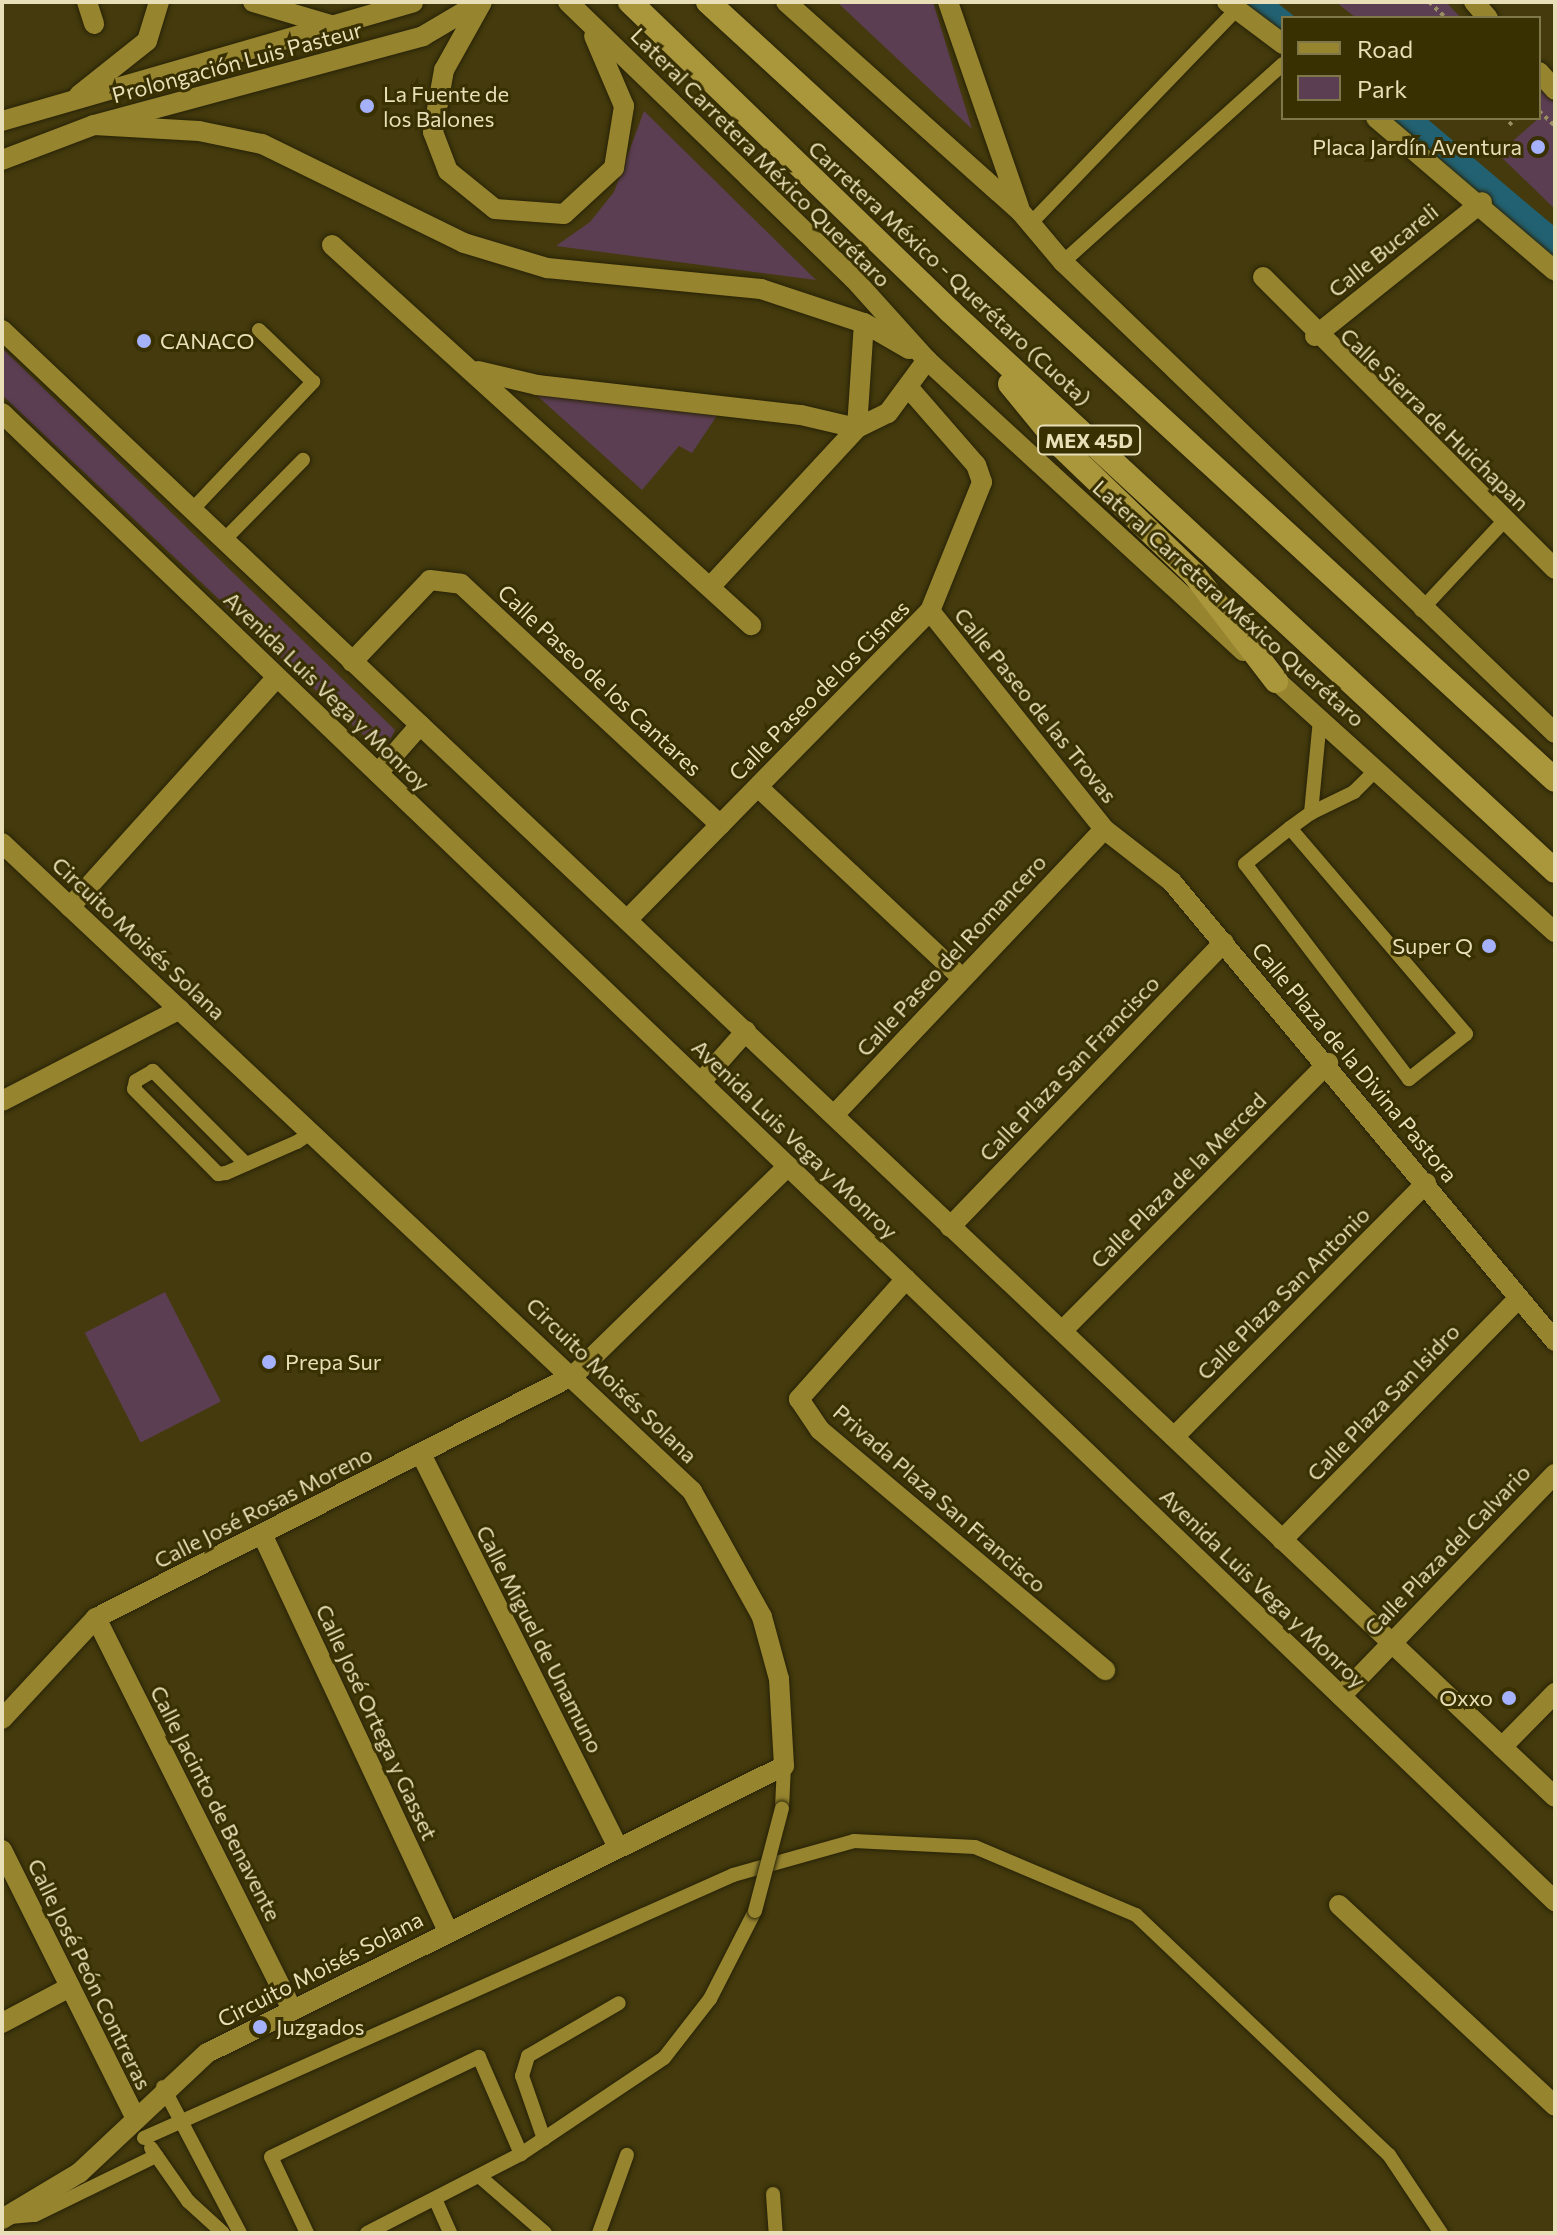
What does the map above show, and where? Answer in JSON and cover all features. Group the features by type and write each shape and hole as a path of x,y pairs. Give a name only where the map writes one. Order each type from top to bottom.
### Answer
{"highway":[{"name":"Carretera México - Querétaro (Cuota)","path":"630,2 950,311 1555,871"},
{"name":"Carretera México - Querétaro (Cuota)","path":"708,2 1555,780"},
{"path":"950,311 1061,446 1194,574 1276,681"}],"street":[{"path":"87,2 94,24"},
{"path":"70,102 147,41 159,2"},
{"path":"253,2 342,27"},
{"name":"Prolongación Luis Pasteur","path":"2,121 342,27 413,2"},
{"path":"481,2 444,70 433,132 448,171 468,194 518,214 564,214 614,168 624,106 615,70 574,7"},
{"name":"Prolongación Luis Pasteur","path":"2,160 94,125 423,36 481,2"},
{"path":"786,2 1025,217 1063,262 1421,610 1555,733"},
{"path":"948,2 1025,217"},
{"path":"1232,6 1281,43"},
{"name":"Lateral Carretera México Querétaro","path":"574,7 854,279 927,360 1555,932"},
{"path":"1541,74 1555,90"},
{"path":"1379,120 1482,202 1555,271"},
{"path":"94,125 199,131 262,144 464,243 547,268 761,289 864,323 927,360 888,413 857,428 710,587"},
{"name":"Calle Bucareli","path":"1315,336 1482,202"},
{"path":"332,245 476,370 751,625"},
{"name":"Calle Sierra de Huichapan","path":"1263,277 1315,336 1555,569"},
{"path":"857,428 864,323"},
{"name":"Avenida Luis Vega y Monroy","path":"2,330 1555,1797"},
{"path":"476,370 537,385 801,415 857,428"},
{"name":"Calle Paseo de los Cisnes","path":"627,920 930,611 982,482 976,465 908,387"},
{"name":"Avenida Luis Vega y Monroy","path":"2,413 1555,1901"},
{"name":"Calle Paseo de los Cantares","path":"352,662 430,580 444,577 461,584 720,825"},
{"name":"Calle Paseo de las Trovas","path":"930,611 1104,829"},
{"path":"70,907 277,677"},
{"path":"378,773 420,725"},
{"path":"758,787 960,976"},
{"name":"Calle Plaza de la Divina Pastora","path":"1104,829 1172,882 1328,1063 1555,1341"},
{"name":"Calle Paseo del Romancero","path":"834,1115 960,976 1104,829"},
{"name":"Circuito Moisés Solana","path":"2,843 574,1375 692,1491 729,1547 762,1617 779,1679 784,1766 617,1846 207,2053 163,2087 136,2119 79,2173 4,2218"},
{"name":"Calle Plaza San Francisco","path":"950,1227 1224,942"},
{"path":"2,1101 180,1009"},
{"path":"701,1082 746,1031"},
{"name":"Calle Plaza de la Merced","path":"1062,1331 1328,1063"},
{"name":"Calle José Rosas Moreno","path":"2,1719 96,1618 574,1375 788,1166"},
{"name":"Calle Plaza San Antonio","path":"1174,1437 1426,1183"},
{"name":"Privada Plaza San Francisco","path":"906,1279 799,1399 820,1430 1105,1670"},
{"name":"Calle Plaza San Isidro","path":"1282,1540 1519,1298"},
{"name":"Calle Miguel de Unamuno","path":"421,1454 617,1846"},
{"name":"Calle Plaza del Calvario","path":"1341,1696 1389,1641 1555,1474"},
{"name":"Calle José Ortega y Gasset","path":"262,1534 448,1931"},
{"name":"Calle Jacinto de Benavente","path":"96,1618 292,2010"},
{"path":"1502,1747 1555,1693"},
{"name":"Calle José Peón Contreras","path":"2,1850 136,2119"},
{"path":"1339,1905 1555,2106"},
{"path":"2,2023 70,1987"}],"lane":[{"path":"1025,217 1232,6"},
{"path":"1063,262 1281,66"},
{"path":"191,511 313,382 259,330"},
{"path":"223,541 303,460"},
{"path":"1421,610 1505,520"},
{"path":"1311,813 1320,720"},
{"path":"1290,828 1466,1034 1409,1079 1245,864 1290,828 1311,813 1354,792 1376,770"},
{"path":"246,1164 153,1071 136,1081 134,1089 218,1174 246,1164 312,1132"},
{"path":"367,2233 436,2201 521,2154 664,2058 710,1999 755,1911 782,1808 784,1766"},
{"path":"144,2138 733,1875 854,1841 975,1847 1136,1915 1389,2155 1441,2233"},
{"path":"544,2139 522,2076 528,2056 619,2003"},
{"path":"307,2233 271,2157 479,2057 521,2154"},
{"path":"163,2087 240,2233"},
{"path":"136,2119 156,2156 223,2233"},
{"path":"599,2233 627,2155"},
{"path":"4,2218 35,2215 156,2156"},
{"path":"479,2176 545,2233"},
{"path":"773,2194 776,2233"},
{"path":"436,2201 450,2233"}],"path":[{"path":"1509,125 1514,120"}],"green space":[{"path":"837,2 933,2 972,129"},
{"path":"1336,2 1446,2 1459,16 1354,16"},
{"path":"1541,89 1555,104 1555,209 1498,154 1537,120 1541,120"},
{"path":"644,111 816,280 556,246 590,222 614,192"},
{"path":"2,348 395,730 389,742 376,747 2,395"},
{"path":"533,392 722,408 692,453 679,446 642,490"},
{"path":"165,1292 221,1402 141,1442 85,1333"}],"waterway":[{"path":"1255,2 1281,22"},
{"path":"1408,120 1555,244"}],"place":[{"name":"La Fuente de los Balones","path":"367,106"},
{"name":"Placa Jardín Aventura","path":"1538,147"},
{"name":"CANACO","path":"144,341"},
{"name":"Super Q","path":"1489,946"},
{"name":"Prepa Sur","path":"269,1362"},
{"name":"Oxxo","path":"1509,1698"},
{"name":"Juzgados","path":"260,2027"}]}
